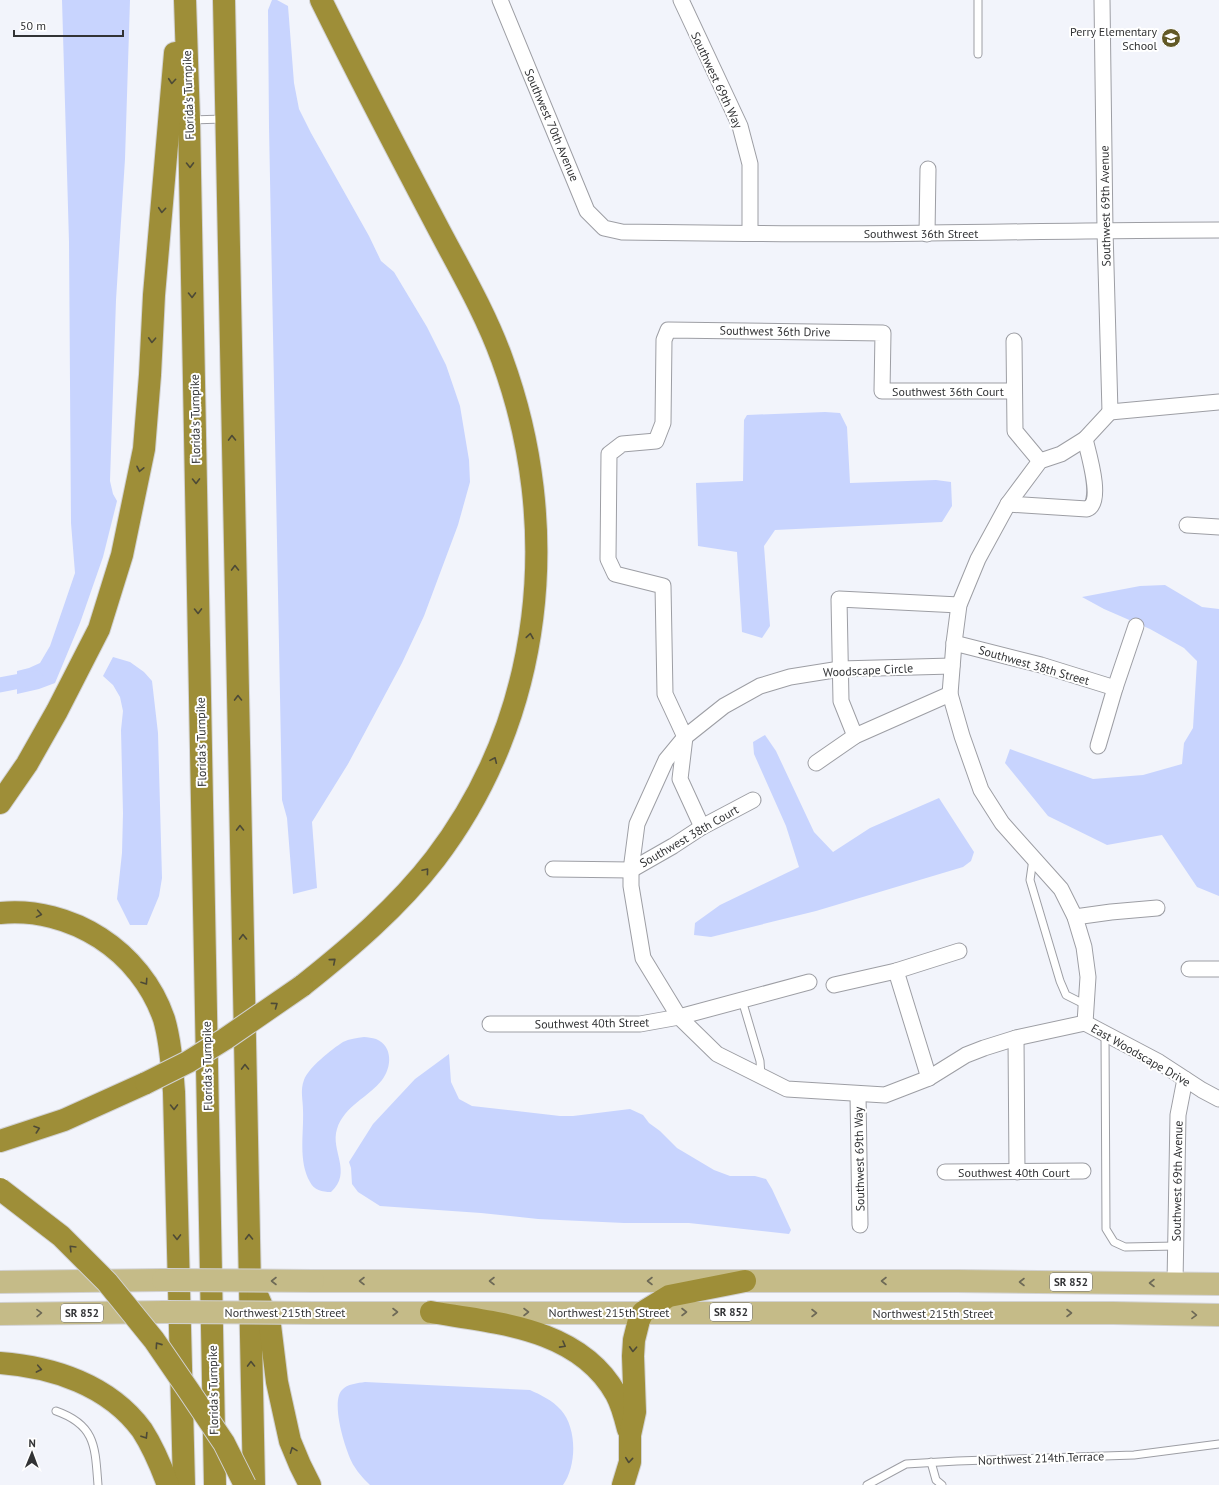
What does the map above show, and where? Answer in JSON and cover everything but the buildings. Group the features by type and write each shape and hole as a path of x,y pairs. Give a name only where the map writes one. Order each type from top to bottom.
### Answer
{"highway":[{"path":"0,803 27,764 98,629 122,555 144,449 154,295 179,0"},
{"name":"Florida's Turnpike","path":"185,0 189,120 215,1485"},
{"path":"224,0 254,1485"},
{"path":"0,1141 64,1120 146,1083 188,1062 225,1039 302,986 363,935 414,885 436,858 476,796 507,730 517,696 526,662 531,633 535,597 536,558 536,526 529,461 521,422 500,353 481,310 352,65 321,0"},
{"path":"0,784 48,726"},
{"path":"0,913 30,913 51,916 81,927 107,942 135,968 148,985 158,1003 164,1020 172,1059 174,1092 184,1485"},
{"path":"0,1189 61,1236 112,1288 154,1340 185,1384 224,1444 245,1485"},
{"path":"250,1276 270,1325 277,1382 290,1442 310,1485"},
{"path":"623,1485 630,1462 630,1435 635,1412 633,1348 636,1330 643,1312 670,1296 745,1281"},
{"path":"431,1312 510,1325 547,1337 573,1350 593,1366 610,1385 619,1400 630,1435"},
{"path":"0,1363 47,1370 67,1376 103,1394 118,1405 141,1430 151,1446 168,1485"}],"main road":[{"name":"SR 852","path":"0,1282 163,1280 745,1281 1219,1284"},
{"name":"Northwest 215th Street","path":"0,1314 164,1312 643,1312 1113,1313 1219,1315"}],"street":[{"name":"Southwest 70th Avenue","path":"500,0 588,211 604,228 622,232"},
{"name":"Southwest 69th Way","path":"681,0 740,126 750,164 750,233"},
{"name":"Southwest 69th Avenue","path":"1102,0 1105,230 1110,412"},
{"path":"927,234 928,169"},
{"name":"Southwest 36th Street","path":"622,232 927,234 1105,230 1219,230"},
{"name":"Southwest 36th Drive","path":"685,737 665,694 663,586 615,574 608,559 609,454 622,444 656,441 663,423 664,340 668,330 883,333 882,391"},
{"path":"1014,341 1015,431 1040,462"},
{"name":"Southwest 36th Court","path":"882,391 1014,391"},
{"path":"1085,1023 1088,976 1084,947 1075,918 1061,889 1002,823 981,790 962,736 950,694 959,605 978,559 1008,504 1040,462 1061,454 1085,438 1110,412 1219,402"},
{"path":"1008,504 1091,508 1093,504 1095,481 1085,438"},
{"path":"1187,525 1219,527"},
{"path":"855,736 841,701 839,599 959,605"},
{"path":"1098,746 1115,688 1136,626"},
{"name":"Southwest 38th Street","path":"954,643 1041,665 1115,688"},
{"name":"Woodscape Circle","path":"858,1094 787,1089 717,1054 679,1017 643,958 631,886 631,870 637,824 666,760 685,737 724,706 760,686 790,677 840,669 952,666"},
{"path":"816,763 855,736 950,694"},
{"path":"685,737 680,778 702,827"},
{"name":"Southwest 38th Court","path":"553,869 631,870 673,846 702,827 753,800"},
{"path":"1075,918 1111,912 1157,908"},
{"path":"834,985 896,971 959,951"},
{"path":"1189,969 1219,969"},
{"path":"896,971 929,1078"},
{"name":"Southwest 40th Street","path":"490,1024 640,1024 679,1017 809,982"},
{"name":"East Woodscape Drive","path":"858,1094 885,1095 929,1078 966,1055 984,1048 1016,1038 1085,1023 1159,1062 1219,1099"},
{"path":"1016,1038 1017,1172"},
{"name":"Southwest 69th Avenue","path":"1175,1283 1178,1115 1185,1079"},
{"name":"Southwest 69th Way","path":"858,1094 860,1225"},
{"name":"Southwest 40th Court","path":"945,1172 1083,1171"}],"lane":[{"path":"978,0 978,54"},
{"path":"189,120 226,119"},
{"path":"1034,857 1030,880 1060,981 1066,995 1086,1005"},
{"path":"742,1000 760,1061 761,1076"},
{"path":"1105,1034 1106,1230 1114,1242 1125,1247 1176,1246"},
{"path":"56,1411 69,1415 82,1424 89,1433 94,1447 98,1485"},
{"name":"Northwest 214th Terrace","path":"867,1485 906,1464 1134,1454 1219,1444"},
{"path":"932,1462 937,1483"}],"water":[{"path":"62,0 130,0 125,159 116,300 110,481 113,494 117,501 103,557 80,623 55,683 39,689 17,694 17,671 40,663 50,646 75,573 71,523 69,242"},
{"path":"272,0 277,0 288,6 294,83 299,109 369,236 381,261 394,272 427,327 446,365 460,406 469,460 470,482 458,525 424,616 402,663 348,764 312,822 317,888 293,894 287,818 282,800 269,127 268,10"},
{"path":"825,412 840,413 847,427 850,483 936,480 951,482 952,506 942,522 775,530 764,546 770,626 762,638 742,632 737,552 698,546 696,483 743,481 744,420 747,415"},
{"path":"1165,585 1202,607 1219,609 1219,896 1197,887 1162,835 1107,845 1048,816 1005,763 1010,749 1093,779 1143,775 1182,764 1184,743 1193,728 1197,661 1184,648 1150,629 1104,609 1082,597 1140,586"},
{"path":"113,657 130,662 144,672 152,681 158,733 162,878 159,896 147,925 130,925 117,899 122,853 123,813 121,730 123,711 120,697 113,685 103,676"},
{"path":"765,735 776,751 814,832 833,852 870,828 939,798 974,852 971,861 963,867 816,911 711,937 694,935 695,923 720,905 799,867 786,826 754,754 753,742"},
{"path":"364,1037 376,1039 382,1042 386,1047 389,1057 388,1069 377,1086 351,1108 340,1121 337,1129 336,1145 341,1169 340,1177 331,1192 321,1191 316,1189 310,1182 304,1165 302,1147 302,1091 304,1080 310,1070 333,1049 345,1041"},
{"path":"449,1054 451,1082 459,1099 472,1106 560,1116 573,1116 630,1109 643,1115 649,1123 660,1131 677,1148 714,1170 730,1176 755,1176 766,1179 791,1230 789,1234 689,1223 624,1223 538,1219 481,1213 380,1206 358,1192 352,1184 349,1162 373,1124 415,1079"},
{"path":"365,1382 530,1390 558,1406 570,1426 573,1457 568,1477 563,1485 370,1485 354,1466 347,1450 338,1416 339,1396 342,1390 347,1386"}],"waterway":[{"path":"0,685 36,678"}],"place":[{"name":"Perry Elementary School","path":"1171,38"}]}
